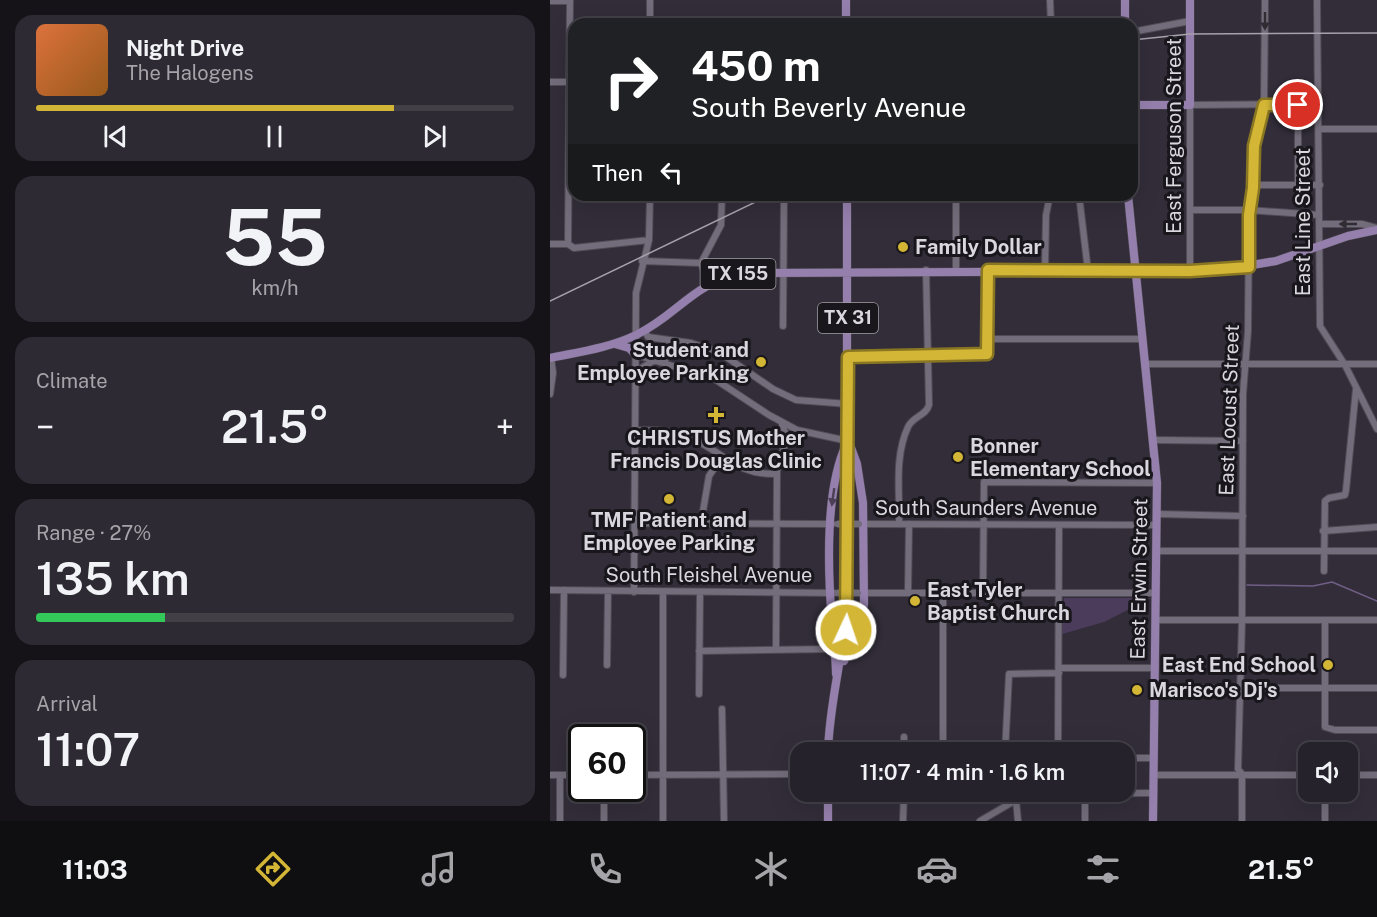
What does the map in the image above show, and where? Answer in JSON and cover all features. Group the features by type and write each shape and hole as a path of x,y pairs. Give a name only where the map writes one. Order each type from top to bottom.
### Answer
{"main road":[{"path":"846,0 846,18"},
{"path":"1125,0 1125,18"},
{"name":"East Ferguson Street","path":"1190,0 1190,105"},
{"path":"1138,105 1190,105"},
{"name":"TX 31","path":"829,742 841,664 847,598 847,201"},
{"name":"East Erwin Street","path":"1129,201 1157,483 1153,821"},
{"path":"848,271 1190,271 1249,267 1376,229"},
{"name":"TX 155","path":"551,358 614,343 645,331 709,284 737,274 848,271"},
{"path":"614,343 629,348 636,355"},
{"path":"835,695 833,493 840,458 848,441"},
{"path":"841,664 862,622 863,496 857,464 848,441"},
{"path":"828,802 828,821"}],"street":[{"path":"550,1 570,0 571,18"},
{"path":"650,0 650,18"},
{"path":"1050,0 1051,18"},
{"name":"East Locust Street","path":"1242,821 1242,774 1238,769 1249,210 1254,185 1254,146 1264,105 1265,0"},
{"name":"East Line Street","path":"1317,0 1320,129 1320,326 1345,364 1376,429"},
{"path":"1138,31 1190,21"},
{"path":"550,82 568,82"},
{"path":"1190,105 1319,104"},
{"name":"East Ferguson Street","path":"1190,105 1190,271"},
{"path":"1298,105 1298,185"},
{"path":"1320,129 1376,129"},
{"path":"1254,185 1320,185"},
{"path":"568,244 570,201"},
{"path":"634,592 637,287 649,240 650,201"},
{"path":"709,284 701,263 721,225 722,201"},
{"path":"783,326 784,201"},
{"path":"956,201 956,270"},
{"path":"1045,270 1046,215 1049,201"},
{"path":"1080,201 1088,271"},
{"path":"1190,210 1249,210 1319,215"},
{"path":"1319,224 1362,224 1376,229"},
{"path":"550,244 568,244 574,248 649,240"},
{"path":"643,261 701,263"},
{"path":"899,524 900,450 911,422 929,408 926,270"},
{"path":"848,357 987,354 988,270"},
{"path":"645,331 648,337 697,345 719,352 782,394 796,400 848,404"},
{"path":"987,339 1143,339"},
{"path":"665,362 669,341"},
{"path":"636,355 698,372 724,384 797,430 848,441"},
{"path":"550,394 553,373 551,358"},
{"path":"636,379 640,369 656,360"},
{"path":"1146,364 1376,364"},
{"path":"1324,571 1325,501 1345,495 1357,388"},
{"path":"776,650 776,474 787,437 781,422"},
{"path":"636,430 658,430 683,435 749,472 776,474"},
{"path":"787,437 797,430"},
{"path":"1153,440 1243,441"},
{"path":"701,523 709,476 722,457"},
{"path":"983,593 984,482 1157,483"},
{"path":"1157,514 1243,516"},
{"name":"South Saunders Avenue","path":"635,523 1157,525"},
{"path":"908,524 908,593"},
{"path":"1058,742 1059,525"},
{"path":"1323,531 1376,527"},
{"path":"1157,552 1376,551"},
{"name":"South Fleishel Avenue","path":"550,590 700,593 1156,593"},
{"path":"563,675 564,590"},
{"path":"607,665 608,591"},
{"path":"663,592 663,821"},
{"path":"699,694 700,593"},
{"path":"943,593 943,742"},
{"path":"1156,620 1376,620"},
{"path":"1325,620 1325,727 1334,730 1376,730"},
{"path":"699,651 834,649"},
{"path":"1006,742 1009,674 1059,670 1155,668"},
{"path":"1155,688 1376,688"},
{"path":"722,709 724,821"},
{"path":"904,737 904,742"},
{"path":"1135,758 1153,758"},
{"path":"646,775 790,774"},
{"path":"550,775 568,775"},
{"path":"560,775 560,821"},
{"path":"1153,775 1298,775"},
{"path":"1358,775 1376,775"},
{"path":"1135,793 1153,793"},
{"path":"604,802 604,821"},
{"path":"903,821 904,802"},
{"path":"980,821 1013,802"},
{"path":"1016,802 1018,821"},
{"path":"1085,802 1085,821"},
{"path":"1325,802 1325,821"}],"shaded area":[{"path":"1064,598 1151,598 1104,622 1062,634"}],"waterway":[{"path":"1247,585 1313,586 1332,582 1377,601"}],"railway":[{"path":"1138,39 1190,34 1377,33"},
{"path":"550,301 758,201"}],"place":[{"name":"Family Dollar","path":"903,247"},
{"name":"Student and Employee Parking","path":"761,362"},
{"name":"CHRISTUS Mother Francis Douglas Clinic","path":"716,415"},
{"name":"Bonner Elementary School","path":"958,457"},
{"name":"TMF Patient and Employee Parking","path":"669,499"},
{"name":"East Tyler Baptist Church","path":"915,601"},
{"name":"East End School","path":"1328,665"},
{"name":"Marisco's Dj's","path":"1137,690"}],"route":[{"path":"846,630 848,357 987,354 988,270 1216,271 1249,267 1249,215 1253,188 1255,135 1264,105 1298,105"}]}
